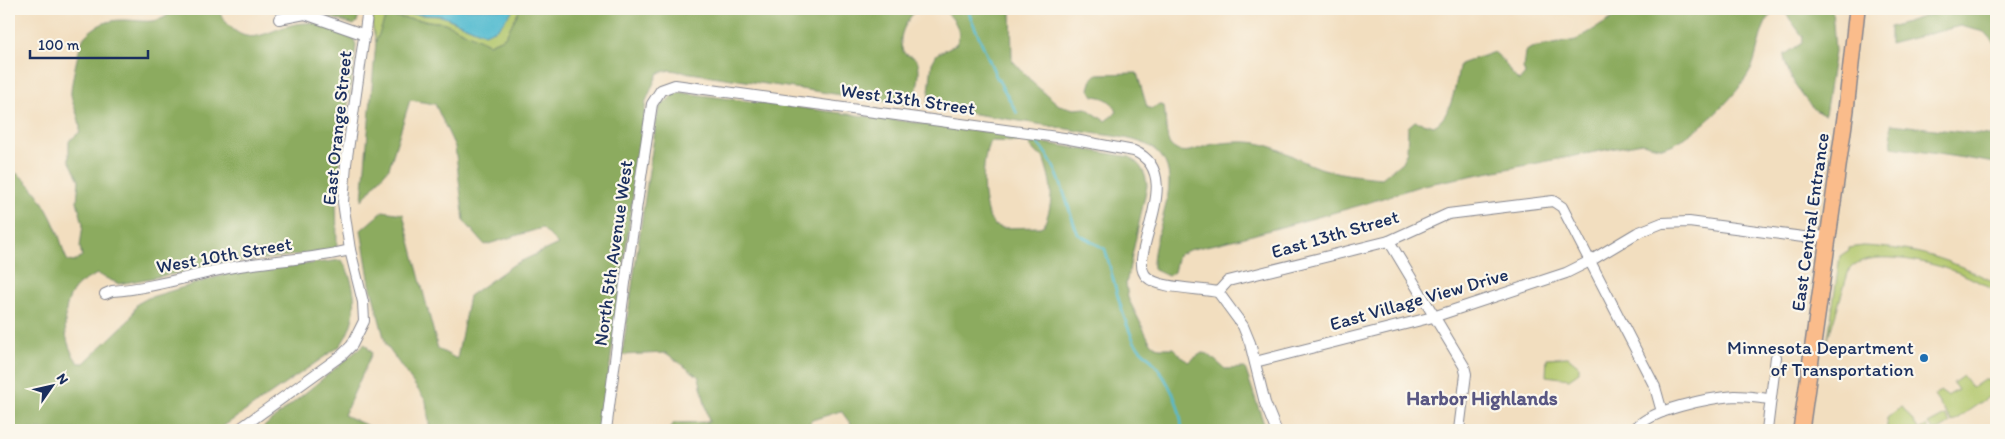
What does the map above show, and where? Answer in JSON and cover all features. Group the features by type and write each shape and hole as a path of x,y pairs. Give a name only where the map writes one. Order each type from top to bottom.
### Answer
{"highway":[{"name":"East Central Entrance","path":"1802,429 1850,82 1855,13"}],"street":[{"name":"East Orange Street","path":"238,430 342,355 352,345 364,321 364,311 350,250 345,218 344,187 368,9"},
{"path":"279,19 306,14 365,35"},
{"name":"West 13th Street","path":"666,88 680,85 1064,138 1124,148 1143,155 1152,165 1157,184 1143,257 1143,272 1146,277 1157,284 1218,292"},
{"name":"North 5th Avenue West","path":"606,430 625,283 652,104 658,94 666,88"},
{"name":"East 13th Street","path":"1218,292 1228,281 1389,241 1448,214 1554,201 1562,207 1590,261"},
{"path":"1662,412 1656,387 1590,261 1643,230 1672,222 1689,222 1828,243"},
{"path":"1389,241 1464,366 1466,374 1459,430"},
{"name":"West 10th Street","path":"105,294 163,284 229,268 332,255 350,250"},
{"name":"East Village View Drive","path":"1255,362 1434,317 1566,273 1590,261"},
{"path":"1218,292 1243,326 1255,362 1265,402 1276,430"},
{"path":"1766,430 1776,357"},
{"path":"1634,430 1642,421 1662,412 1726,397 1770,399"}],"green space":[{"path":"172,9 217,9 228,24 238,33 248,36 258,36 291,25 318,23 353,37 356,45 336,190 337,246 334,250 227,264 119,284 97,274 76,287 67,307 65,327 74,356 79,363 84,363 130,319 137,304 148,298 230,273 342,260 352,282 354,293 351,325 340,346 218,430 9,430 9,170 18,174 26,181 47,209 68,261 74,262 82,256 80,247 83,224 77,201 79,180 69,160 69,141 80,132 71,90 83,39 96,27 107,22 117,20 156,20 166,16"},
{"path":"304,9 360,9 357,22 354,25"},
{"path":"374,9 399,9 409,14 442,16 485,34 514,9 520,9 505,37 489,44 445,23 386,16 376,42 372,25"},
{"path":"520,9 932,9 914,12 902,32 902,49 905,54 916,59 919,67 916,91 910,105 670,70 658,73 646,101 601,430 430,430 426,401 386,345 370,284 361,230 383,211 403,214 438,349 457,359 469,296 513,265 558,244 542,228 485,245 464,221 455,147 435,104 410,100 389,168 362,200 376,42 386,16 445,23 489,44 505,37"},
{"path":"940,9 1011,9 1012,60 1034,84 1059,105 1074,109 1086,108 1105,121 1117,112 1107,100 1093,96 1089,89 1092,79 1097,74 1137,73 1147,107 1152,109 1159,104 1164,106 1169,143 1176,150 1187,151 1226,143 1257,143 1272,147 1323,169 1382,178 1402,162 1407,151 1408,127 1415,121 1434,126 1445,114 1452,98 1460,64 1494,52 1519,81 1525,74 1523,68 1525,52 1531,48 1576,40 1628,9 1832,9 1835,51 1825,115 1819,113 1805,99 1788,71 1784,55 1802,43 1803,37 1784,11 1775,11 1766,22 1752,67 1738,89 1701,126 1676,143 1662,147 1642,143 1423,185 1361,205 1245,237 1189,250 1178,255 1174,272 1168,276 1153,269 1153,257 1166,204 1169,178 1167,167 1160,155 1149,146 1127,138 933,108 928,102 932,63 937,54 956,44 959,34 956,23"},
{"path":"1949,9 1996,9 1996,45 1984,32 1960,26 1890,44 1890,27"},
{"path":"677,92 1020,136 1022,138 1017,142 990,141 987,149 983,184 986,208 989,218 994,225 1003,228 1040,227 1044,225 1050,207 1051,191 1048,175 1043,157 1029,145 1032,141 1130,157 1142,170 1147,186 1126,284 1128,298 1150,342 1159,348 1173,348 1188,362 1202,353 1208,354 1225,369 1245,368 1266,430 855,430 841,411 812,420 804,430 669,430 674,423 709,422 699,377 666,353 622,355 659,108"},
{"path":"1891,124 1996,136 1996,163 1892,147"},
{"path":"1863,246 1917,252 1947,261 1996,283 1996,291 1963,274 1927,263 1897,258 1869,259 1857,263 1849,270 1828,339 1840,256 1849,248"},
{"path":"365,344 372,353 344,415 377,430 260,430"},
{"path":"1568,357 1579,366 1579,372 1569,379 1546,376 1547,358"},
{"path":"1963,376 1972,388 1984,380 1996,381 1996,392 1952,422 1934,396 1940,391 1947,396 1958,390 1953,383"},
{"path":"1901,407 1919,430 1887,430 1887,418"},
{"path":"1945,415 1950,423 1939,430 1932,430 1928,424"},
{"path":"1926,426 1929,430 1919,430"}],"water":[{"path":"399,9 514,9 498,28 485,34 442,16 409,14"}],"waterway":[{"path":"967,9 996,76 1017,113"},
{"path":"1038,144 1046,153 1057,175 1078,234 1105,249 1129,330 1136,344 1152,361 1173,393 1179,411 1182,430"}],"place":[{"name":"Minnesota Department of Transportation","path":"1924,358"}],"district":[{"name":"Harbor Highlands","path":"1482,398"}]}
